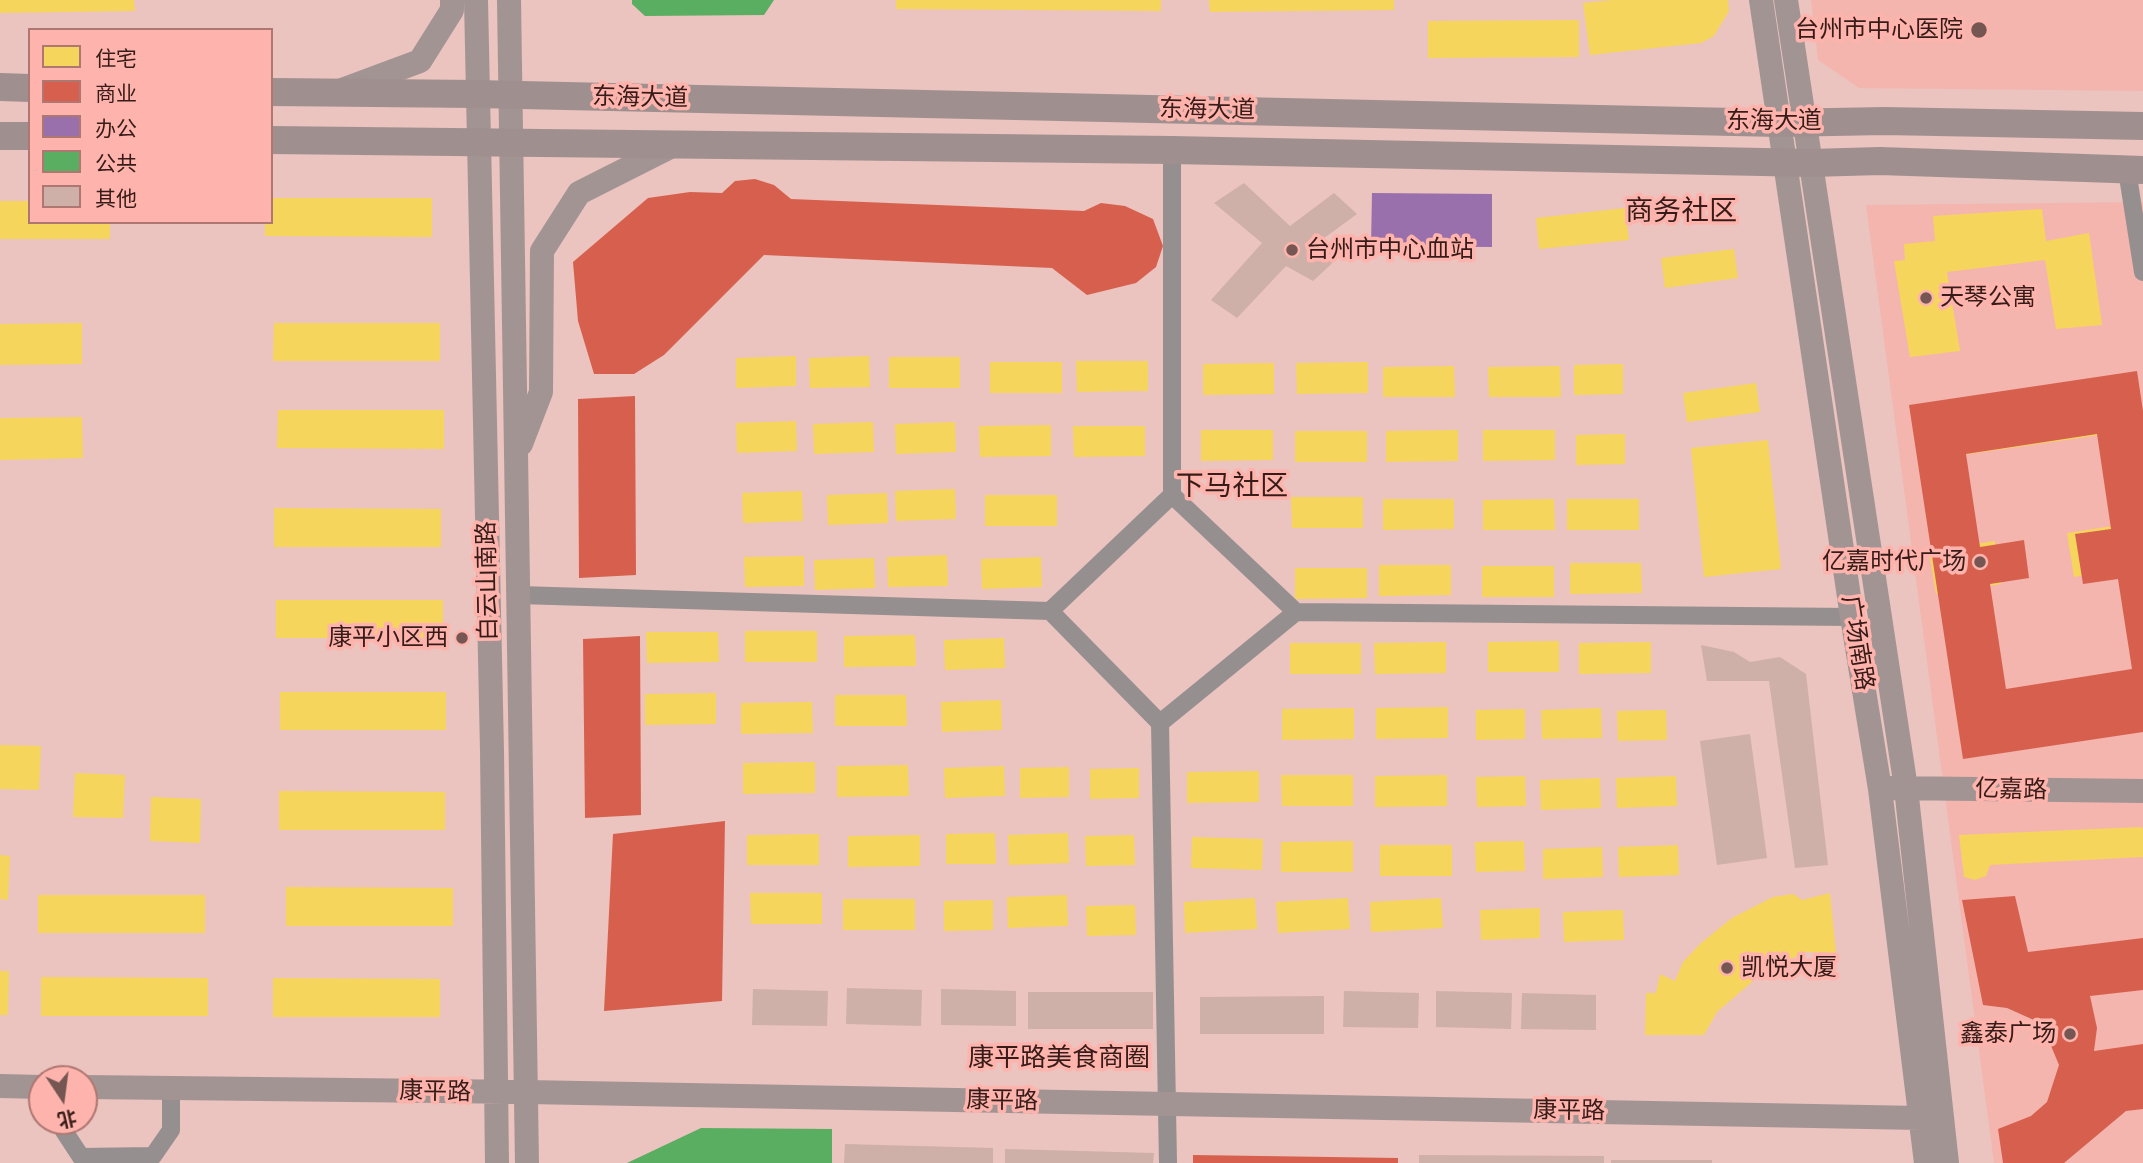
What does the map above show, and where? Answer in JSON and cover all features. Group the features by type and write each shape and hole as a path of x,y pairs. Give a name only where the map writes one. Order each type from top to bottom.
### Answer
{"main road":[{"path":"334,93 420,61 452,10 452,0"},
{"name":"白云山南路","path":"476,0 498,1163"},
{"name":"白云山南路","path":"509,0 527,1163"},
{"name":"广场南路","path":"1761,0 1791,122 1906,788 1947,1163"},
{"name":"广场南路","path":"1786,0 1791,122"},
{"path":"0,87 28,88"},
{"name":"东海大道","path":"273,92 1791,122 2143,126"},
{"path":"0,136 28,136"},
{"name":"东海大道","path":"273,140 1172,150 1798,163 1881,161 2135,170"},
{"path":"517,454 541,392 542,251 579,193 676,144"},
{"name":"广场南路","path":"1798,163 1852,617 1880,789 1926,1163"},
{"name":"亿嘉路","path":"1880,789 2143,791"},
{"path":"0,1086 28,1087"},
{"name":"康平路","path":"98,1087 527,1092 1920,1118"}],"street":[{"path":"1050,611 1172,495 1172,150"},
{"path":"2135,170 2143,272"},
{"path":"1172,495 1296,612"},
{"path":"519,595 1050,611 1160,723 1168,1163"},
{"path":"1160,723 1296,612 1852,617"},
{"path":"67,1135 81,1157 153,1156 171,1130 171,1088"}],"shaded area":[{"name":"台州市中心医院","path":"1811,0 2143,0 2143,91 1859,88 1818,60"},
{"path":"2143,202 2143,1163 1994,1163 1866,205"}],"building: 住宅":[{"path":"0,0 134,0 135,11 0,13"},
{"path":"896,0 1161,0 1161,11 896,9"},
{"path":"1209,0 1394,0 1394,10 1210,12"},
{"path":"1613,0 1728,0 1729,11 1714,36 1701,43 1590,55 1583,3"},
{"path":"1579,20 1579,57 1428,58 1428,21"},
{"path":"273,198 432,198 432,237 265,236 265,224 273,224"},
{"path":"0,201 28,201 28,224 110,224 110,239 0,239"},
{"path":"1625,208 1629,240 1539,249 1536,218"},
{"name":"天琴公寓","path":"2042,209 2046,241 2089,233 2102,325 2056,329 2045,260 1947,272 1960,351 1910,357 1894,261 1905,260 1904,244 1935,241 1933,216"},
{"path":"1734,249 1738,278 1665,288 1661,258"},
{"path":"82,323 82,364 0,365 0,324"},
{"path":"274,323 440,323 440,361 273,361"},
{"path":"796,356 796,386 736,388 736,358"},
{"path":"869,356 870,387 810,388 809,358"},
{"path":"889,357 960,357 960,388 889,388"},
{"path":"1076,361 1148,361 1148,391 1077,392"},
{"path":"990,362 1062,362 1062,393 990,393"},
{"path":"1368,362 1368,393 1297,394 1296,363"},
{"path":"1274,363 1274,394 1203,395 1203,364"},
{"path":"1623,364 1623,394 1574,395 1574,365"},
{"path":"1454,366 1455,397 1383,397 1383,367"},
{"path":"1560,366 1561,397 1489,397 1488,367"},
{"path":"1756,383 1760,412 1687,422 1683,393"},
{"path":"2113,388 2120,432 1928,460 1921,417"},
{"path":"278,410 444,410 444,449 277,448"},
{"path":"82,417 83,458 0,460 0,418"},
{"path":"796,421 797,451 737,453 736,423"},
{"path":"873,422 874,452 814,454 813,424"},
{"path":"955,422 956,452 896,454 895,424"},
{"path":"1051,425 1051,456 980,457 979,426"},
{"path":"1073,426 1145,426 1145,456 1074,457"},
{"path":"1201,430 1273,430 1273,460 1201,461"},
{"path":"1458,430 1458,461 1386,462 1386,431"},
{"path":"1483,430 1555,430 1555,460 1483,461"},
{"path":"1295,431 1367,431 1367,462 1295,462"},
{"path":"1625,434 1625,464 1576,465 1576,435"},
{"path":"1768,440 1781,569 1704,577 1691,448"},
{"path":"955,489 956,519 896,521 895,491"},
{"path":"802,491 803,521 743,523 742,493"},
{"path":"887,493 888,523 828,525 827,495"},
{"path":"985,495 1057,495 1057,526 985,526"},
{"path":"1291,497 1363,497 1363,528 1292,528"},
{"path":"1383,499 1454,499 1454,529 1383,530"},
{"path":"1554,499 1555,530 1483,530 1483,500"},
{"path":"1567,499 1639,499 1639,530 1567,530"},
{"path":"274,508 441,509 441,547 274,547"},
{"path":"2133,523 2139,566 2074,577 2067,533"},
{"path":"1995,541 2001,584 1936,594 1929,551"},
{"path":"947,555 948,586 888,587 887,557"},
{"path":"804,556 804,586 745,587 744,557"},
{"path":"1041,557 1042,587 982,589 981,559"},
{"path":"874,558 875,588 815,590 814,560"},
{"path":"1570,563 1641,563 1642,593 1570,594"},
{"path":"1379,565 1451,565 1451,595 1379,596"},
{"path":"1482,566 1554,566 1554,597 1482,597"},
{"path":"1295,568 1367,568 1367,598 1295,599"},
{"path":"276,600 443,600 443,638 276,638"},
{"path":"745,631 817,631 817,662 745,662"},
{"path":"646,632 718,632 719,662 647,663"},
{"path":"915,635 916,666 844,667 844,636"},
{"path":"1004,638 1005,668 945,670 944,640"},
{"path":"1559,641 1559,672 1488,672 1488,642"},
{"path":"1446,642 1446,673 1375,674 1374,643"},
{"path":"1651,642 1651,673 1579,674 1579,643"},
{"path":"1290,643 1361,643 1361,674 1290,674"},
{"path":"2143,675 2143,719 1968,745 1962,702"},
{"path":"280,692 446,692 446,730 280,730"},
{"path":"716,693 716,724 645,725 645,694"},
{"path":"835,695 906,695 907,726 835,726"},
{"path":"1001,700 1002,730 942,732 941,702"},
{"path":"812,702 813,733 741,734 741,703"},
{"path":"1448,707 1448,738 1376,739 1376,708"},
{"path":"1354,708 1354,739 1282,740 1282,709"},
{"path":"1601,708 1602,738 1542,739 1541,710"},
{"path":"1525,709 1525,739 1476,740 1476,710"},
{"path":"1666,710 1667,740 1618,741 1617,711"},
{"path":"0,745 41,746 39,790 0,789"},
{"path":"815,762 815,793 743,794 743,763"},
{"path":"908,765 909,796 837,797 837,766"},
{"path":"1004,766 1005,796 945,798 944,768"},
{"path":"1069,767 1069,797 1020,798 1020,768"},
{"path":"1139,768 1139,798 1090,799 1090,769"},
{"path":"1259,771 1259,802 1187,803 1187,772"},
{"path":"75,773 125,775 123,818 73,817"},
{"path":"1281,775 1353,775 1353,806 1282,806"},
{"path":"1447,775 1447,806 1375,807 1375,776"},
{"path":"1525,776 1526,806 1477,807 1476,777"},
{"path":"1676,776 1677,806 1617,808 1616,778"},
{"path":"1600,778 1601,808 1541,810 1540,780"},
{"path":"279,791 445,792 445,830 279,830"},
{"path":"151,797 201,799 200,843 150,841"},
{"path":"2143,828 2143,857 1990,865 1986,876 1975,880 1964,877 1959,835"},
{"path":"995,833 996,864 946,864 946,834"},
{"path":"1068,833 1069,863 1009,865 1008,835"},
{"path":"819,834 819,865 747,865 747,835"},
{"path":"920,835 920,866 848,867 848,836"},
{"path":"1134,835 1135,865 1086,866 1085,836"},
{"path":"1192,837 1263,839 1262,870 1191,868"},
{"path":"1353,841 1353,872 1281,872 1281,842"},
{"path":"1524,841 1525,871 1476,872 1475,842"},
{"path":"1380,845 1452,845 1452,876 1380,876"},
{"path":"1678,845 1679,875 1619,877 1618,847"},
{"path":"1602,847 1603,877 1543,879 1543,849"},
{"path":"0,855 10,856 8,900 0,899"},
{"path":"286,887 453,888 453,926 286,926"},
{"path":"750,893 822,893 822,924 751,924"},
{"name":"凯悦大厦","path":"1830,893 1836,953 1805,952 1760,975 1717,1012 1704,1035 1645,1035 1646,993 1656,993 1660,974 1675,981 1683,962 1701,943 1732,918 1773,897 1793,894 1802,900"},
{"path":"38,895 205,895 205,933 38,933"},
{"path":"1067,895 1068,926 1008,928 1007,897"},
{"path":"1255,898 1257,929 1185,933 1184,902"},
{"path":"1348,898 1350,929 1278,933 1276,902"},
{"path":"1441,898 1443,928 1371,932 1370,902"},
{"path":"843,899 915,899 915,930 843,930"},
{"path":"993,900 993,930 944,931 944,901"},
{"path":"1135,905 1136,935 1087,936 1086,906"},
{"path":"1540,908 1540,938 1481,940 1480,910"},
{"path":"1623,910 1624,940 1564,942 1563,912"},
{"path":"0,971 9,971 8,1015 0,1015"},
{"path":"41,977 208,978 208,1016 41,1016"},
{"path":"273,978 440,979 440,1017 273,1017"}],"building: 商业":[{"path":"755,179 774,185 791,199 1084,211 1101,203 1125,206 1153,219 1163,246 1156,267 1136,283 1087,295 1052,268 764,255 664,355 634,374 594,374 578,321 573,262 648,198 690,192 722,193 735,181"},
{"name":"亿嘉时代广场","path":"2137,371 2143,411 2143,732 1963,759 1909,405","holes":["2097,434 2111,529 2075,534 2083,584 2118,579 2132,669 2006,689 1990,584 2029,578 2024,540 1980,547 1966,454"]},
{"path":"635,396 636,575 579,578 578,399"},
{"path":"640,636 641,815 585,818 583,639"},
{"path":"725,821 722,1001 604,1011 613,834"},
{"name":"鑫泰广场","path":"2015,896 2028,952 2143,938 2143,990 2090,996 2097,1028 2094,1051 2143,1044 2143,1109 2126,1111 2064,1163 2003,1163 1998,1129 2031,1116 2047,1102 2059,1065 2049,1041 2036,1021 2007,1008 1983,1005 1962,900"},
{"path":"1193,1155 1398,1158 1398,1163 1193,1163"}],"building: 办公":[{"path":"1372,193 1492,194 1492,247 1371,246"}],"building: 公共":[{"path":"632,0 774,0 764,15 645,16 632,4"},
{"path":"701,1128 832,1129 832,1163 627,1163"}],"building: 其他":[{"name":"台州市中心血站","path":"1244,183 1290,226 1334,193 1357,214 1316,244 1340,256 1313,281 1286,266 1237,318 1211,300 1262,243 1214,203"},
{"path":"1701,645 1734,652 1750,662 1780,657 1806,674 1828,865 1795,868 1769,681 1707,681"},
{"path":"1750,734 1767,858 1717,865 1700,741"},
{"path":"847,988 922,990 921,1026 846,1024"},
{"path":"753,989 828,991 827,1026 752,1025"},
{"path":"941,989 1016,991 1016,1026 941,1025"},
{"path":"1344,991 1419,993 1418,1028 1343,1027"},
{"path":"1436,991 1512,993 1511,1029 1436,1027"},
{"path":"1028,992 1153,992 1153,1029 1028,1029"},
{"path":"1522,993 1596,995 1596,1030 1521,1029"},
{"path":"1324,996 1324,1034 1200,1034 1200,997"},
{"path":"845,1144 993,1148 993,1163 844,1163"},
{"path":"1005,1149 1154,1153 1153,1163 1005,1163"},
{"path":"1419,1155 1604,1156 1604,1163 1419,1163"},
{"path":"1611,1160 1712,1160 1712,1163 1611,1163"}],"place":[{"name":"台州市中心医院","path":"1979,30"},
{"name":"台州市中心血站","path":"1292,250"},
{"name":"天琴公寓","path":"1926,298"},
{"name":"亿嘉时代广场","path":"1980,562"},
{"name":"康平小区西","path":"462,638"},
{"name":"凯悦大厦","path":"1727,968"},
{"name":"鑫泰广场","path":"2070,1034"}],"district":[{"name":"商务社区","path":"1681,212"},
{"name":"下马社区","path":"1232,487"},
{"name":"康平路美食商圈","path":"1059,1058"}]}
